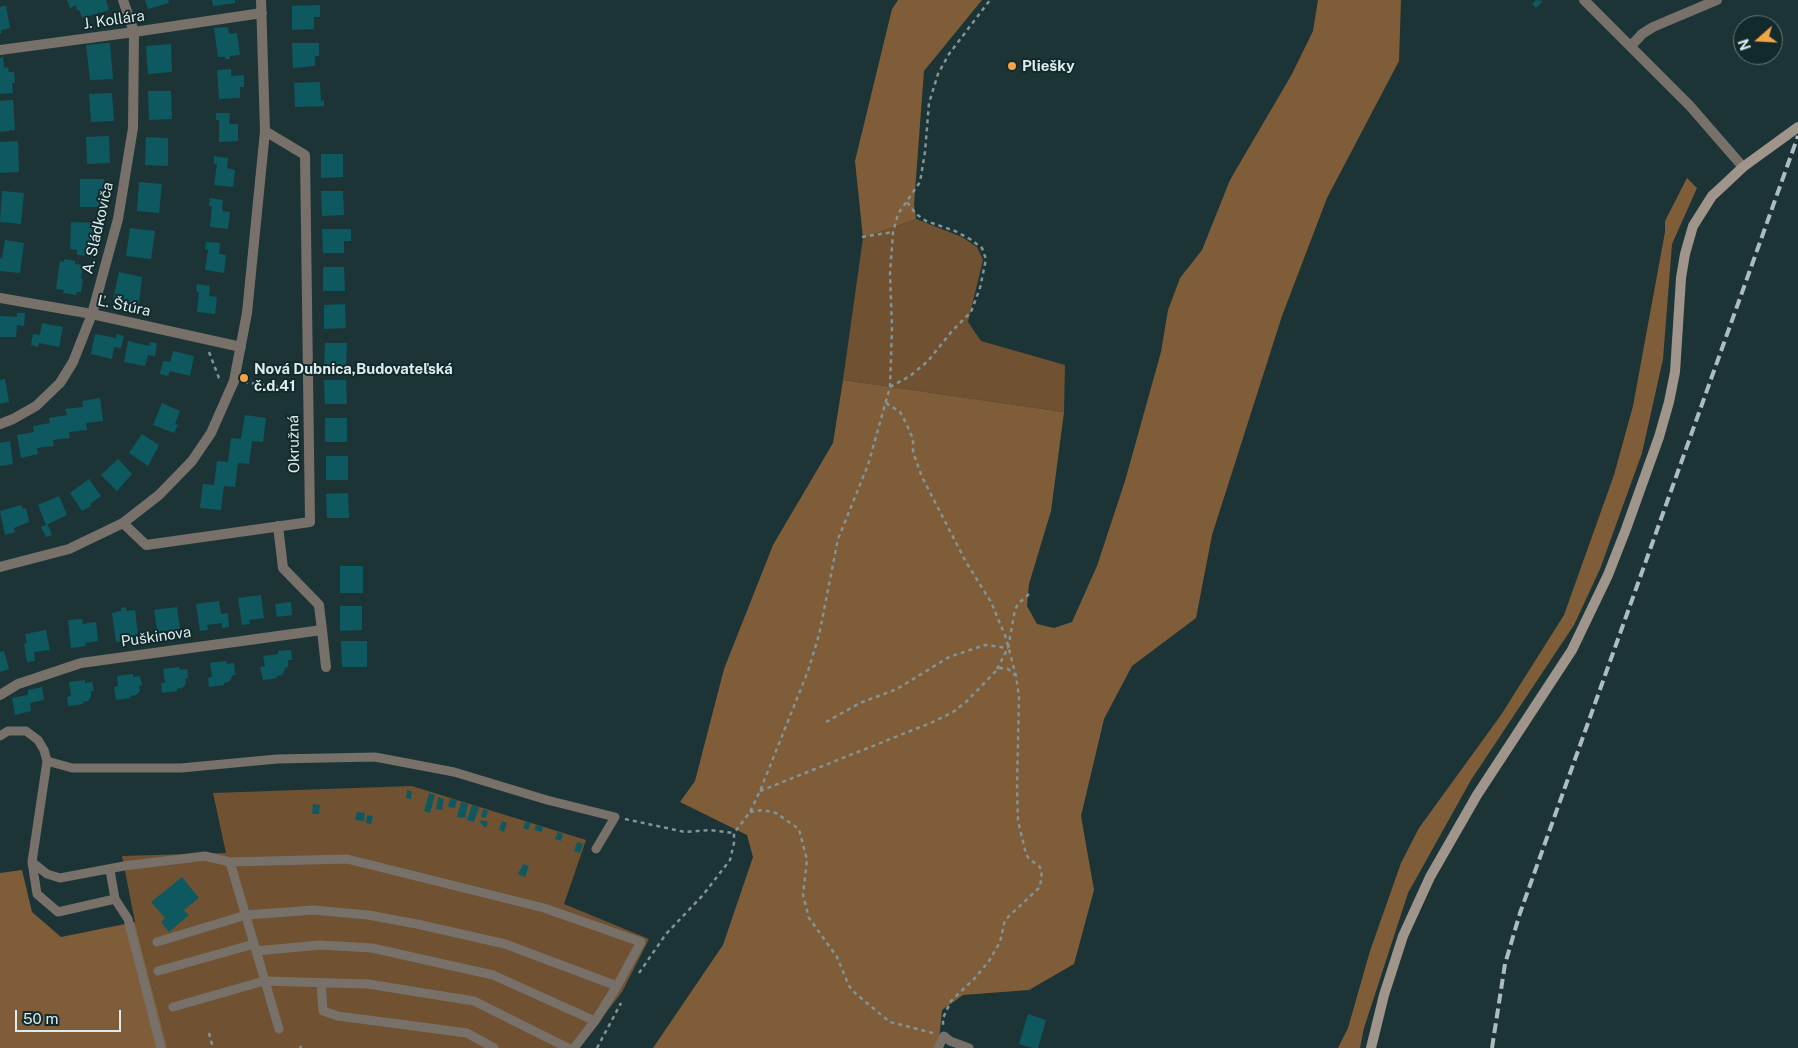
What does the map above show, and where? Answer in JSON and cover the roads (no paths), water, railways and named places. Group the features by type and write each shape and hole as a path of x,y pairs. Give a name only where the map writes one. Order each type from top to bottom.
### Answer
{"main road":[{"path":"1371,1048 1384,996 1403,936 1430,877 1476,795 1572,650 1608,575 1648,469 1669,402 1675,372 1681,278 1688,240 1693,226 1712,196 1743,168 1798,127"}],"street":[{"name":"A. Sládkoviča","path":"0,424 36,406 60,383 73,362 92,314 118,219 133,128 134,32 123,0"},
{"path":"0,567 69,550 123,523 159,495 192,461 211,433 234,381 247,313 265,131 262,12 260,0"},
{"path":"1584,0 1690,106 1743,168"},
{"path":"1630,46 1642,34 1653,27 1717,0"},
{"name":"J. Kollára","path":"0,50 262,12"},
{"name":"Okružná","path":"123,523 146,545 310,522 305,155 265,131"},
{"name":"Ľ. Štúra","path":"0,298 92,314 241,347"},
{"path":"278,526 283,568 319,605 326,667"},
{"name":"Puškinova","path":"0,696 18,684 81,663 322,630"}],"lane":[{"path":"0,736 8,731 26,731 38,740 44,750 47,761 32,862 37,894 58,912 115,899"},
{"path":"47,761 72,768 164,769 277,759 375,757 454,772 547,800 615,817 596,849"},
{"path":"32,862 47,874 60,878 124,866 205,856 230,862 347,859 544,908 641,942 617,986 574,1048"},
{"path":"230,862 278,1029"},
{"path":"110,870 115,899 128,919 161,1048"},
{"path":"157,942 246,915 314,910 368,915 504,944 617,986"},
{"path":"158,971 255,948 320,945 372,948 493,975 595,1020"},
{"path":"173,1007 264,981 368,984 474,1001 568,1048"},
{"path":"321,983 322,1011 338,1016 467,1033 494,1048"},
{"path":"938,1048 944,1036 950,1041 968,1048"}],"railway":[{"path":"1492,1048 1505,964 1520,913 1798,136"}],"place":[{"name":"Pliešky","path":"1012,66"},
{"name":"Nová Dubnica,Budovateľská č.d.41","path":"244,378"}]}
